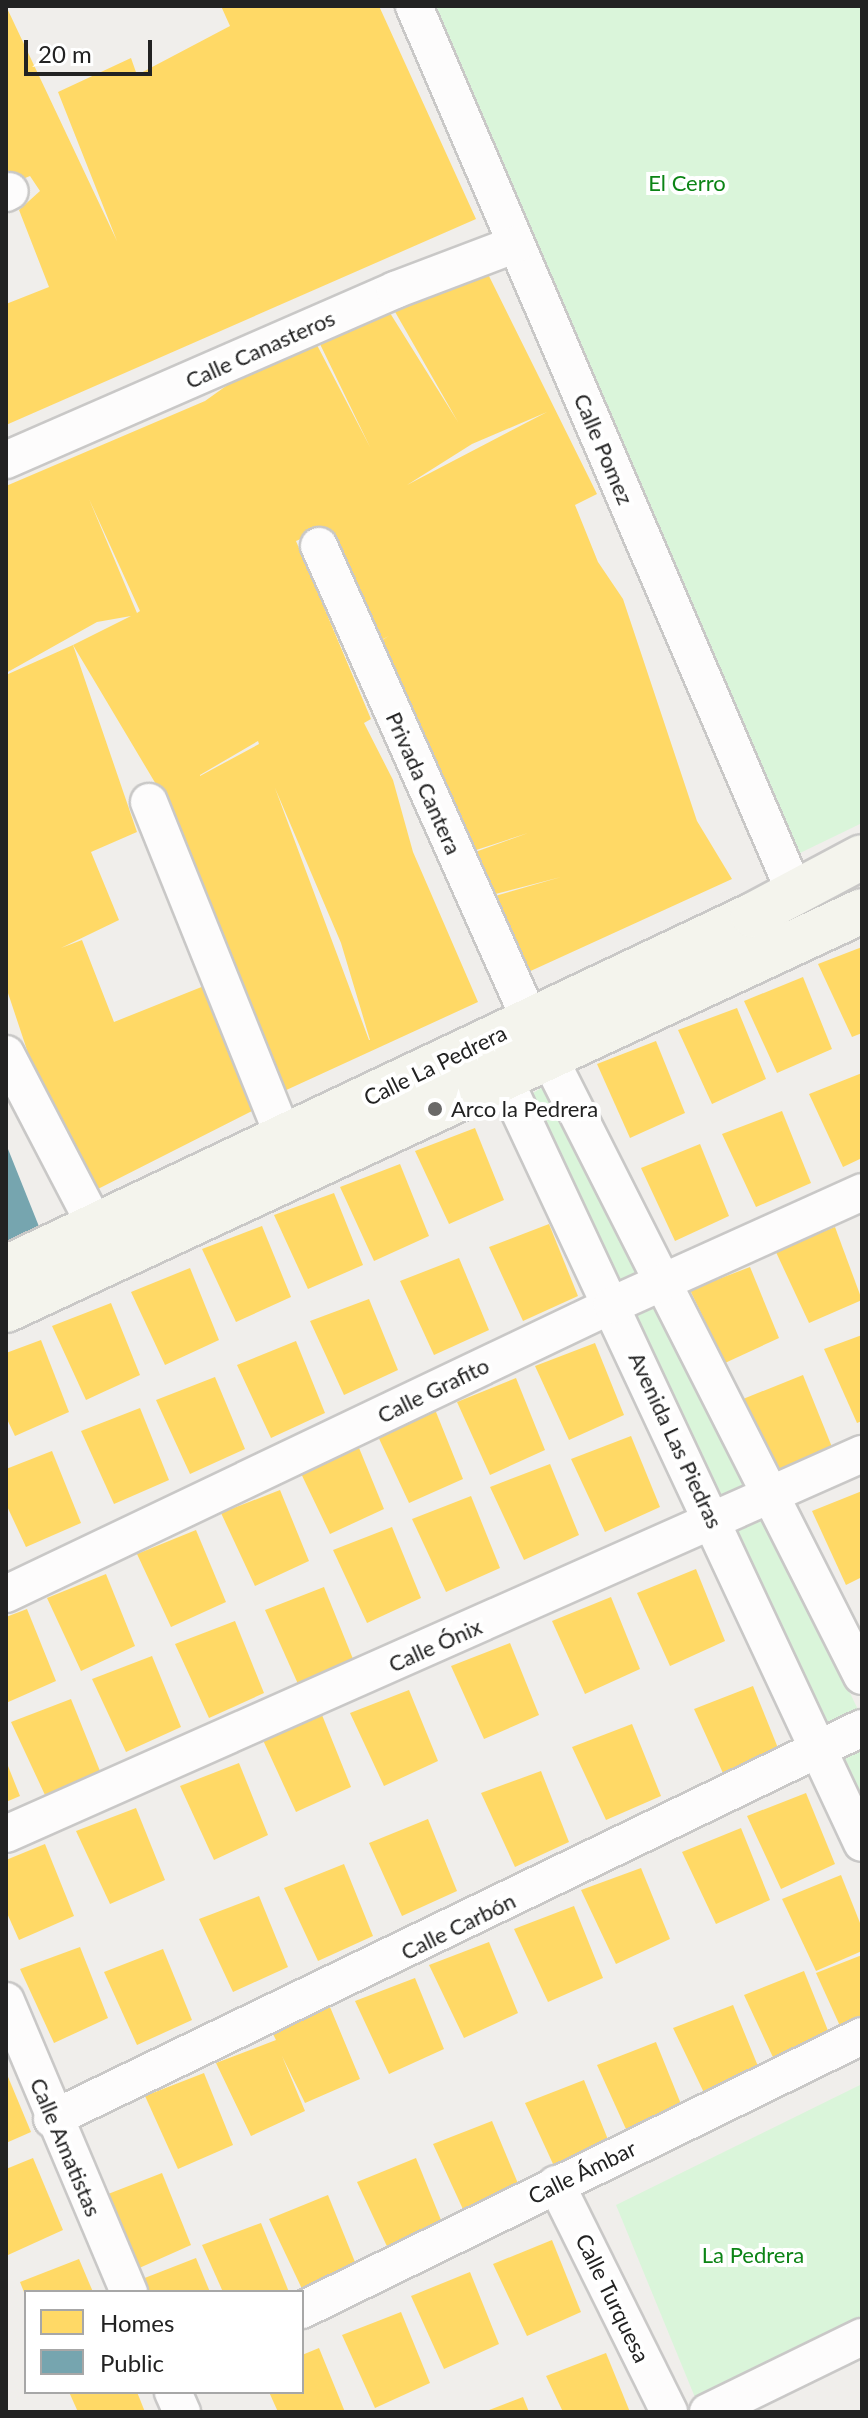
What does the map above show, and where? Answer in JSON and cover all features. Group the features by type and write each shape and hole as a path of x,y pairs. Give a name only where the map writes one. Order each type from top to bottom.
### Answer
{"main road":[{"name":"Calle La Pedrera","path":"6,1268 104,1242 502,1081 540,1038 862,857"},
{"name":"Calle La Pedrera","path":"6,1310 104,1242 284,1137 487,1038 540,1038 862,911"}],"street":[{"name":"Calle Pomez","path":"414,6 795,893"},
{"name":"Calle Canasteros","path":"6,460 395,290 516,244"},
{"name":"Privada Cantera","path":"319,546 540,1038"},
{"path":"149,802 284,1137"},
{"name":"Avenida Las Piedras","path":"487,1038 502,1081 612,1305 862,1843"},
{"path":"540,1038 769,1498 862,1676"},
{"path":"6,1054 104,1242"},
{"name":"Calle Grafito","path":"6,1594 612,1305 862,1192"},
{"name":"Calle Ónix","path":"6,1834 769,1498 862,1454"},
{"name":"Calle Carbón","path":"52,2119 862,1728"},
{"name":"Calle Amatistas","path":"6,2001 52,2119 128,2290"},
{"name":"Calle Ámbar","path":"304,2309 862,2036"},
{"name":"Calle Turquesa","path":"556,2184 669,2412"},
{"path":"708,2412 862,2337"}],"green space":[{"name":"El Cerro","path":"417,6 862,6 862,823 798,854"},
{"path":"556,1079 862,1718 862,1808 533,1093"},
{"name":"La Pedrera","path":"862,2084 862,2343 701,2412 616,2205"}],"building: Homes":[{"path":"6,6 117,241 58,92 131,58 137,75 230,26 221,6 379,6 476,219 6,425 6,304 49,287 19,210 40,191 30,176 6,186"},
{"path":"487,272 597,494 575,505 598,562 623,599 697,821 732,879 524,974 481,900 561,877 480,898 464,856 528,833 464,854 370,647 389,636 367,647 317,532 296,541 371,719 364,723 393,780 413,852 478,1002 282,1092 163,796 73,645 131,616 97,622 6,673 6,486 205,401 243,374 317,345 370,447 319,342 390,313 458,422 394,310","holes":["547,412 407,485 472,444","89,499 140,611 137,613","258,741 259,744 200,775","275,788 341,943 369,1040"]},
{"path":"73,645 137,832 91,852 119,920 61,948 82,940 114,1022 209,984 254,1110 88,1194 43,1098 6,987 6,675"},
{"path":"862,947 862,1033 852,1037 818,964"},
{"path":"803,977 832,1049 777,1073 744,1001"},
{"path":"737,1008 766,1079 712,1104 678,1030"},
{"path":"656,1041 685,1113 630,1138 597,1064"},
{"path":"862,1073 862,1158 843,1167 809,1094"},
{"path":"782,1111 811,1183 756,1207 722,1134"},
{"path":"475,1128 504,1200 449,1224 415,1151"},
{"path":"700,1144 729,1216 675,1241 641,1168"},
{"path":"400,1164 429,1236 374,1261 340,1187"},
{"path":"334,1193 363,1265 308,1289 274,1215"},
{"path":"549,1224 578,1296 523,1321 489,1247"},
{"path":"262,1226 291,1297 236,1322 202,1249"},
{"path":"835,1227 862,1300 809,1323 775,1250"},
{"path":"459,1258 489,1330 434,1355 400,1281"},
{"path":"750,1267 779,1338 725,1363 690,1290"},
{"path":"190,1268 219,1340 165,1365 131,1292"},
{"path":"369,1299 398,1370 344,1395 310,1321"},
{"path":"111,1303 140,1375 86,1400 52,1326"},
{"path":"862,1335 862,1421 857,1423 824,1349"},
{"path":"41,1340 69,1412 15,1436 6,1417 6,1353"},
{"path":"296,1341 325,1413 271,1438 237,1365"},
{"path":"595,1343 624,1415 569,1440 535,1366"},
{"path":"803,1375 832,1447 777,1471 743,1399"},
{"path":"215,1377 245,1449 190,1474 156,1400"},
{"path":"516,1378 545,1450 490,1475 457,1402"},
{"path":"434,1407 463,1479 409,1503 375,1430"},
{"path":"140,1408 169,1480 114,1504 81,1431"},
{"path":"631,1436 660,1507 605,1532 571,1459"},
{"path":"355,1438 384,1509 330,1534 295,1461"},
{"path":"52,1451 81,1523 26,1547 6,1504 6,1469"},
{"path":"550,1464 579,1535 524,1560 490,1487"},
{"path":"280,1490 309,1561 255,1586 221,1513"},
{"path":"862,1491 862,1577 846,1585 812,1511"},
{"path":"471,1496 500,1568 446,1592 412,1519"},
{"path":"392,1527 421,1598 367,1623 333,1550"},
{"path":"196,1530 226,1602 171,1627 137,1554"},
{"path":"696,1569 725,1641 670,1666 637,1593"},
{"path":"106,1574 135,1646 81,1671 47,1598"},
{"path":"324,1587 353,1659 298,1684 265,1610"},
{"path":"611,1597 640,1669 585,1694 552,1621"},
{"path":"27,1609 56,1681 6,1703 6,1617"},
{"path":"235,1621 264,1693 209,1718 175,1644"},
{"path":"510,1643 539,1715 484,1739 451,1666"},
{"path":"152,1656 181,1727 126,1752 92,1679"},
{"path":"753,1686 782,1758 727,1782 694,1709"},
{"path":"409,1690 438,1761 384,1786 350,1713"},
{"path":"71,1699 100,1771 45,1795 11,1722"},
{"path":"322,1715 351,1787 296,1812 262,1738"},
{"path":"632,1724 661,1796 606,1820 572,1747"},
{"path":"6,1761 20,1796 6,1802"},
{"path":"239,1763 268,1835 214,1860 180,1786"},
{"path":"541,1771 569,1842 515,1867 481,1793"},
{"path":"806,1793 835,1864 781,1889 747,1816"},
{"path":"136,1808 165,1880 110,1904 76,1831"},
{"path":"428,1819 457,1891 402,1916 369,1843"},
{"path":"741,1828 770,1900 716,1924 682,1852"},
{"path":"45,1844 74,1916 19,1940 6,1911 6,1860"},
{"path":"344,1864 373,1936 318,1961 284,1888"},
{"path":"641,1868 670,1939 616,1964 581,1890"},
{"path":"841,1875 862,1928 862,1951 816,1971 782,1899"},
{"path":"259,1896 288,1967 233,1992 199,1919"},
{"path":"574,1906 603,1978 548,2002 514,1929"},
{"path":"489,1942 518,2013 464,2038 429,1965"},
{"path":"80,1947 108,2018 54,2043 20,1969"},
{"path":"163,1949 192,2020 137,2045 104,1972"},
{"path":"862,1955 862,2028 845,2037 816,1973"},
{"path":"804,1971 833,2043 778,2068 744,1995"},
{"path":"415,1978 444,2049 389,2074 355,2001"},
{"path":"733,2005 762,2076 708,2101 673,2028"},
{"path":"330,2007 360,2079 305,2103 282,2056 305,2111 251,2136 216,2063 276,2040 271,2030"},
{"path":"656,2042 685,2114 630,2138 597,2065"},
{"path":"6,2072 31,2132 6,2143"},
{"path":"204,2073 233,2145 178,2169 145,2096"},
{"path":"584,2080 613,2152 559,2177 525,2103"},
{"path":"492,2121 522,2193 467,2218 433,2144"},
{"path":"33,2158 63,2230 8,2255 6,2169"},
{"path":"416,2158 445,2230 391,2255 357,2182"},
{"path":"162,2173 191,2245 137,2269 103,2196"},
{"path":"328,2195 357,2267 303,2290 269,2219"},
{"path":"261,2223 288,2290 222,2290 202,2245"},
{"path":"552,2240 581,2312 527,2336 493,2264"},
{"path":"196,2258 209,2290 141,2290 137,2281"},
{"path":"79,2259 92,2290 24,2292 20,2282"},
{"path":"470,2272 499,2344 444,2369 411,2296"},
{"path":"401,2312 430,2383 375,2408 342,2335"},
{"path":"319,2348 345,2412 278,2412 270,2394 304,2394 304,2354"},
{"path":"606,2353 630,2412 563,2412 546,2376"},
{"path":"70,2394 138,2394 145,2412 78,2412"},
{"path":"523,2397 529,2412 484,2412"}],"building: Public":[{"path":"6,1144 46,1244 6,1264"}],"place":[{"name":"Arco la Pedrera","path":"435,1109"}]}
